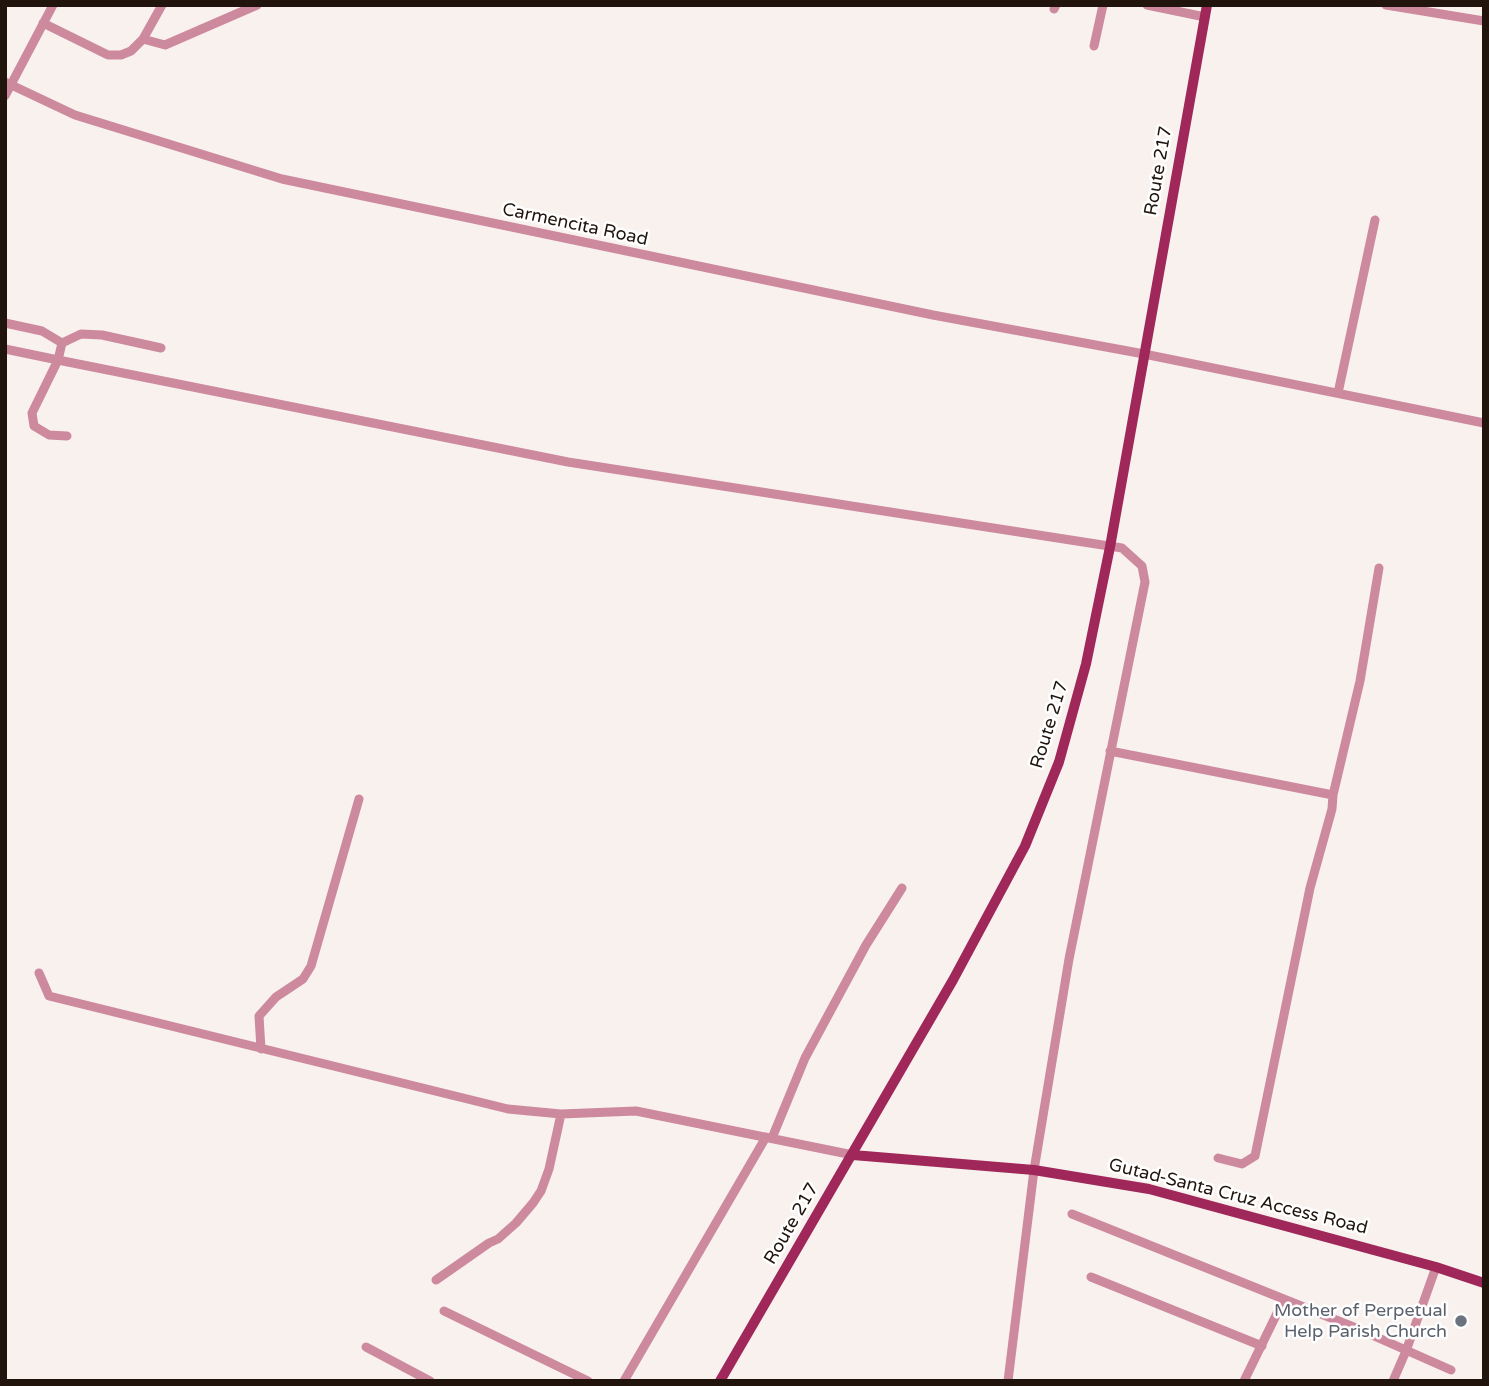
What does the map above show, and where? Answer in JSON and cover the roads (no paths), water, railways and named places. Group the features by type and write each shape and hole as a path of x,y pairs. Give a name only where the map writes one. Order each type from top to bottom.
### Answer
{"main road":[{"name":"Route 217","path":"720,1381 953,980 1025,846 1059,762 1086,664 1111,547 1207,5"},
{"name":"Gutad-Santa Cruz Access Road","path":"853,1154 1034,1170 1149,1189 1436,1267 1484,1283"}],"street":[{"path":"5,96 8,84 53,5"},
{"path":"43,23 108,55 121,55 131,51 143,39 162,5"},
{"path":"1094,46 1102,5"},
{"path":"1147,5 1205,17"},
{"path":"1386,5 1484,21"},
{"path":"143,39 165,46 254,6"},
{"name":"Carmencita Road","path":"8,84 75,115 282,179 923,313 1144,354 1484,423"},
{"path":"1338,393 1375,220"},
{"path":"5,323 42,331 62,343"},
{"path":"62,343 81,334 102,335 161,348"},
{"path":"62,343 58,360 32,413 34,426 50,435 67,436"},
{"path":"5,349 568,462 1122,548 1142,566 1145,582 1069,960 1034,1170 1008,1381"},
{"path":"1218,1158 1242,1164 1255,1156 1310,888 1332,809 1360,681 1379,568"},
{"path":"1110,751 1333,795"},
{"path":"261,1049 259,1016 276,997 303,979 311,966 359,799"},
{"path":"624,1381 769,1137 805,1058 866,945 902,888"},
{"path":"39,973 49,996 508,1109 561,1114 636,1111 853,1154"},
{"path":"436,1280 507,1232 533,1203 550,1169 561,1114"},
{"path":"1072,1214 1451,1370"},
{"path":"1392,1381 1406,1351 1436,1267"},
{"path":"1091,1277 1262,1346"},
{"path":"1244,1381 1284,1299"},
{"path":"444,1311 589,1381"},
{"path":"366,1347 429,1381"}],"place":[{"name":"Mother of Perpetual Help Parish Church","path":"1461,1321"}]}
